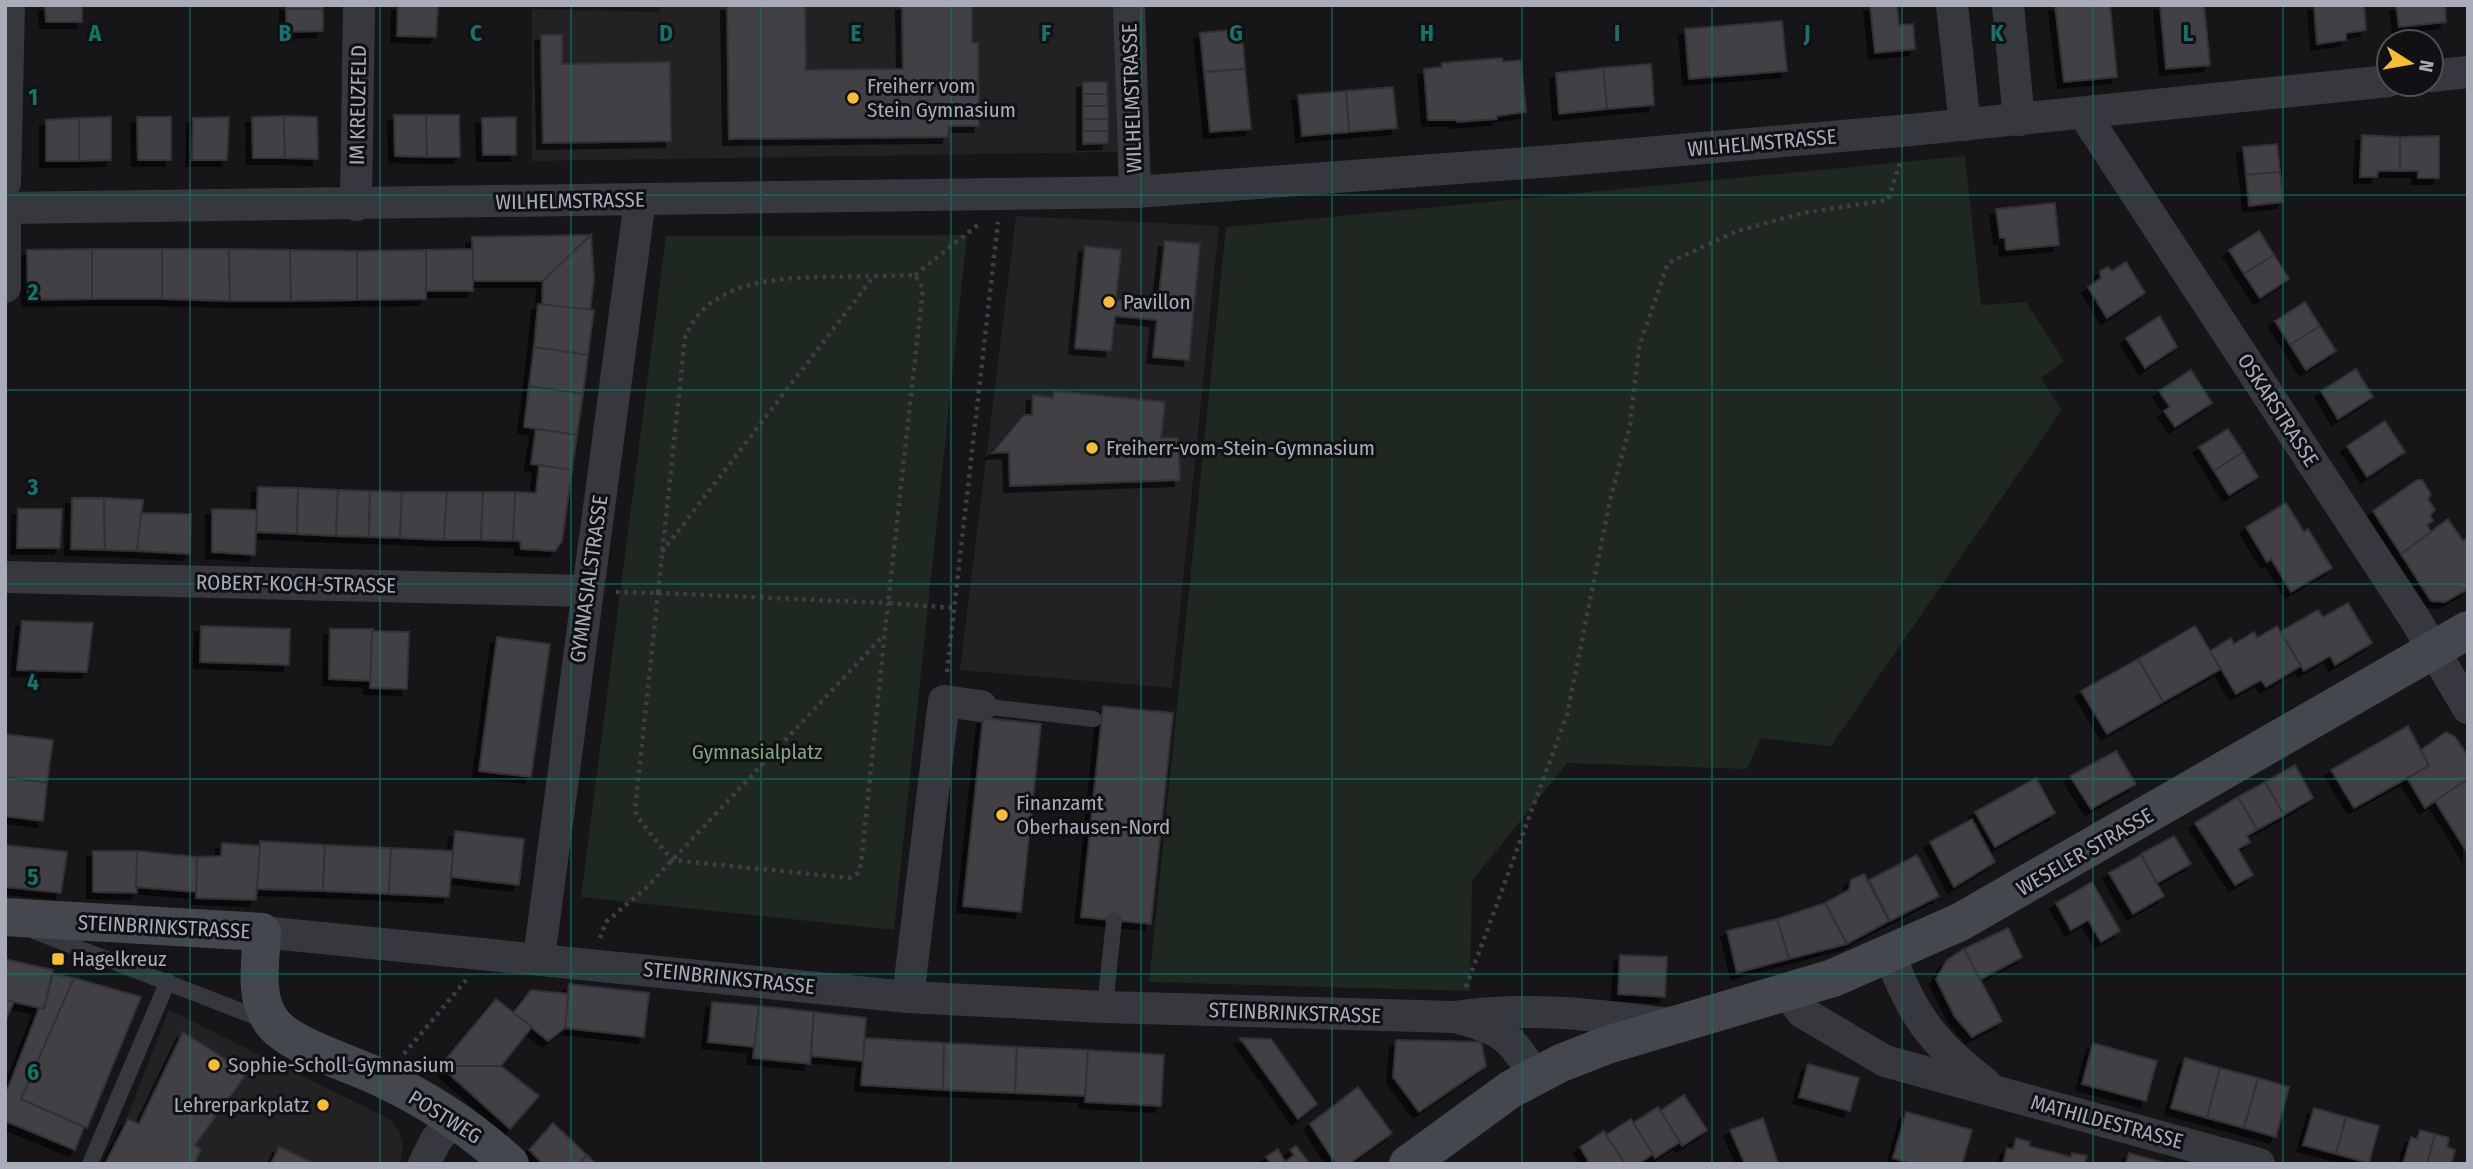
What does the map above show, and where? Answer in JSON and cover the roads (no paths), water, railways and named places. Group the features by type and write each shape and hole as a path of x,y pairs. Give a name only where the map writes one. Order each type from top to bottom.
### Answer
{"main road":[{"name":"WESELER STRASSE","path":"1425,1159 1535,1076 1607,1045 1788,993 1890,955 2025,887 2468,630"},
{"name":"STEINBRINKSTRASSE","path":"6,917 262,932"},
{"path":"262,932 259,980 263,1001 272,1023"},
{"name":"POSTWEG","path":"272,1023 299,1041 383,1079 454,1119 510,1164"}],"street":[{"path":"5,183 9,5"},
{"name":"IM KREUZFELD","path":"356,205 359,5"},
{"name":"WILHELMSTRASSE","path":"1129,5 1135,192"},
{"path":"1952,5 1965,125"},
{"path":"2008,5 2019,120"},
{"path":"2445,74 2468,72"},
{"name":"WILHELMSTRASSE","path":"5,208 640,200 1004,199 1553,161 2084,114 2375,83"},
{"name":"OSKARSTRASSE","path":"2084,114 2434,651 2468,708"},
{"name":"GYMNASIALSTRASSE","path":"539,958 640,200"},
{"path":"5,218 5,287"},
{"name":"ROBERT-KOCH-STRASSE","path":"5,578 587,591"},
{"path":"908,997 944,701 981,706"},
{"name":"STEINBRINKSTRASSE","path":"262,932 908,997 1105,1007 1454,1017 1496,1011 1596,1014 1680,1025"},
{"name":"MATHILDESTRASSE","path":"1890,955 1917,1017 1939,1046 1995,1090"},
{"name":"MATHILDESTRASSE","path":"1788,993 1802,1012 1885,1061 2259,1164"},
{"name":"STEINBRINKSTRASSE","path":"1454,1017 1499,1030 1512,1040 1535,1076"},
{"path":"424,1164 436,1140 454,1119"}],"lane":[{"path":"981,706 1094,719"},
{"path":"6,917 56,941 168,981 272,1023"},
{"path":"1105,1007 1114,920"},
{"path":"90,1164 168,981"}],"place":[{"name":"Freiherr vom Stein Gymnasium","path":"853,98"},
{"name":"Pavillon","path":"1109,302"},
{"name":"Freiherr-vom-Stein-Gymnasium","path":"1092,448"},
{"name":"Finanzamt Oberhausen-Nord","path":"1002,815"},
{"name":"Hagelkreuz","path":"58,959"},
{"name":"Sophie-Scholl-Gymnasium","path":"214,1065"},
{"name":"Lehrerparkplatz","path":"323,1105"}],"park label":[{"name":"Gymnasialplatz","path":"757,752"}]}
